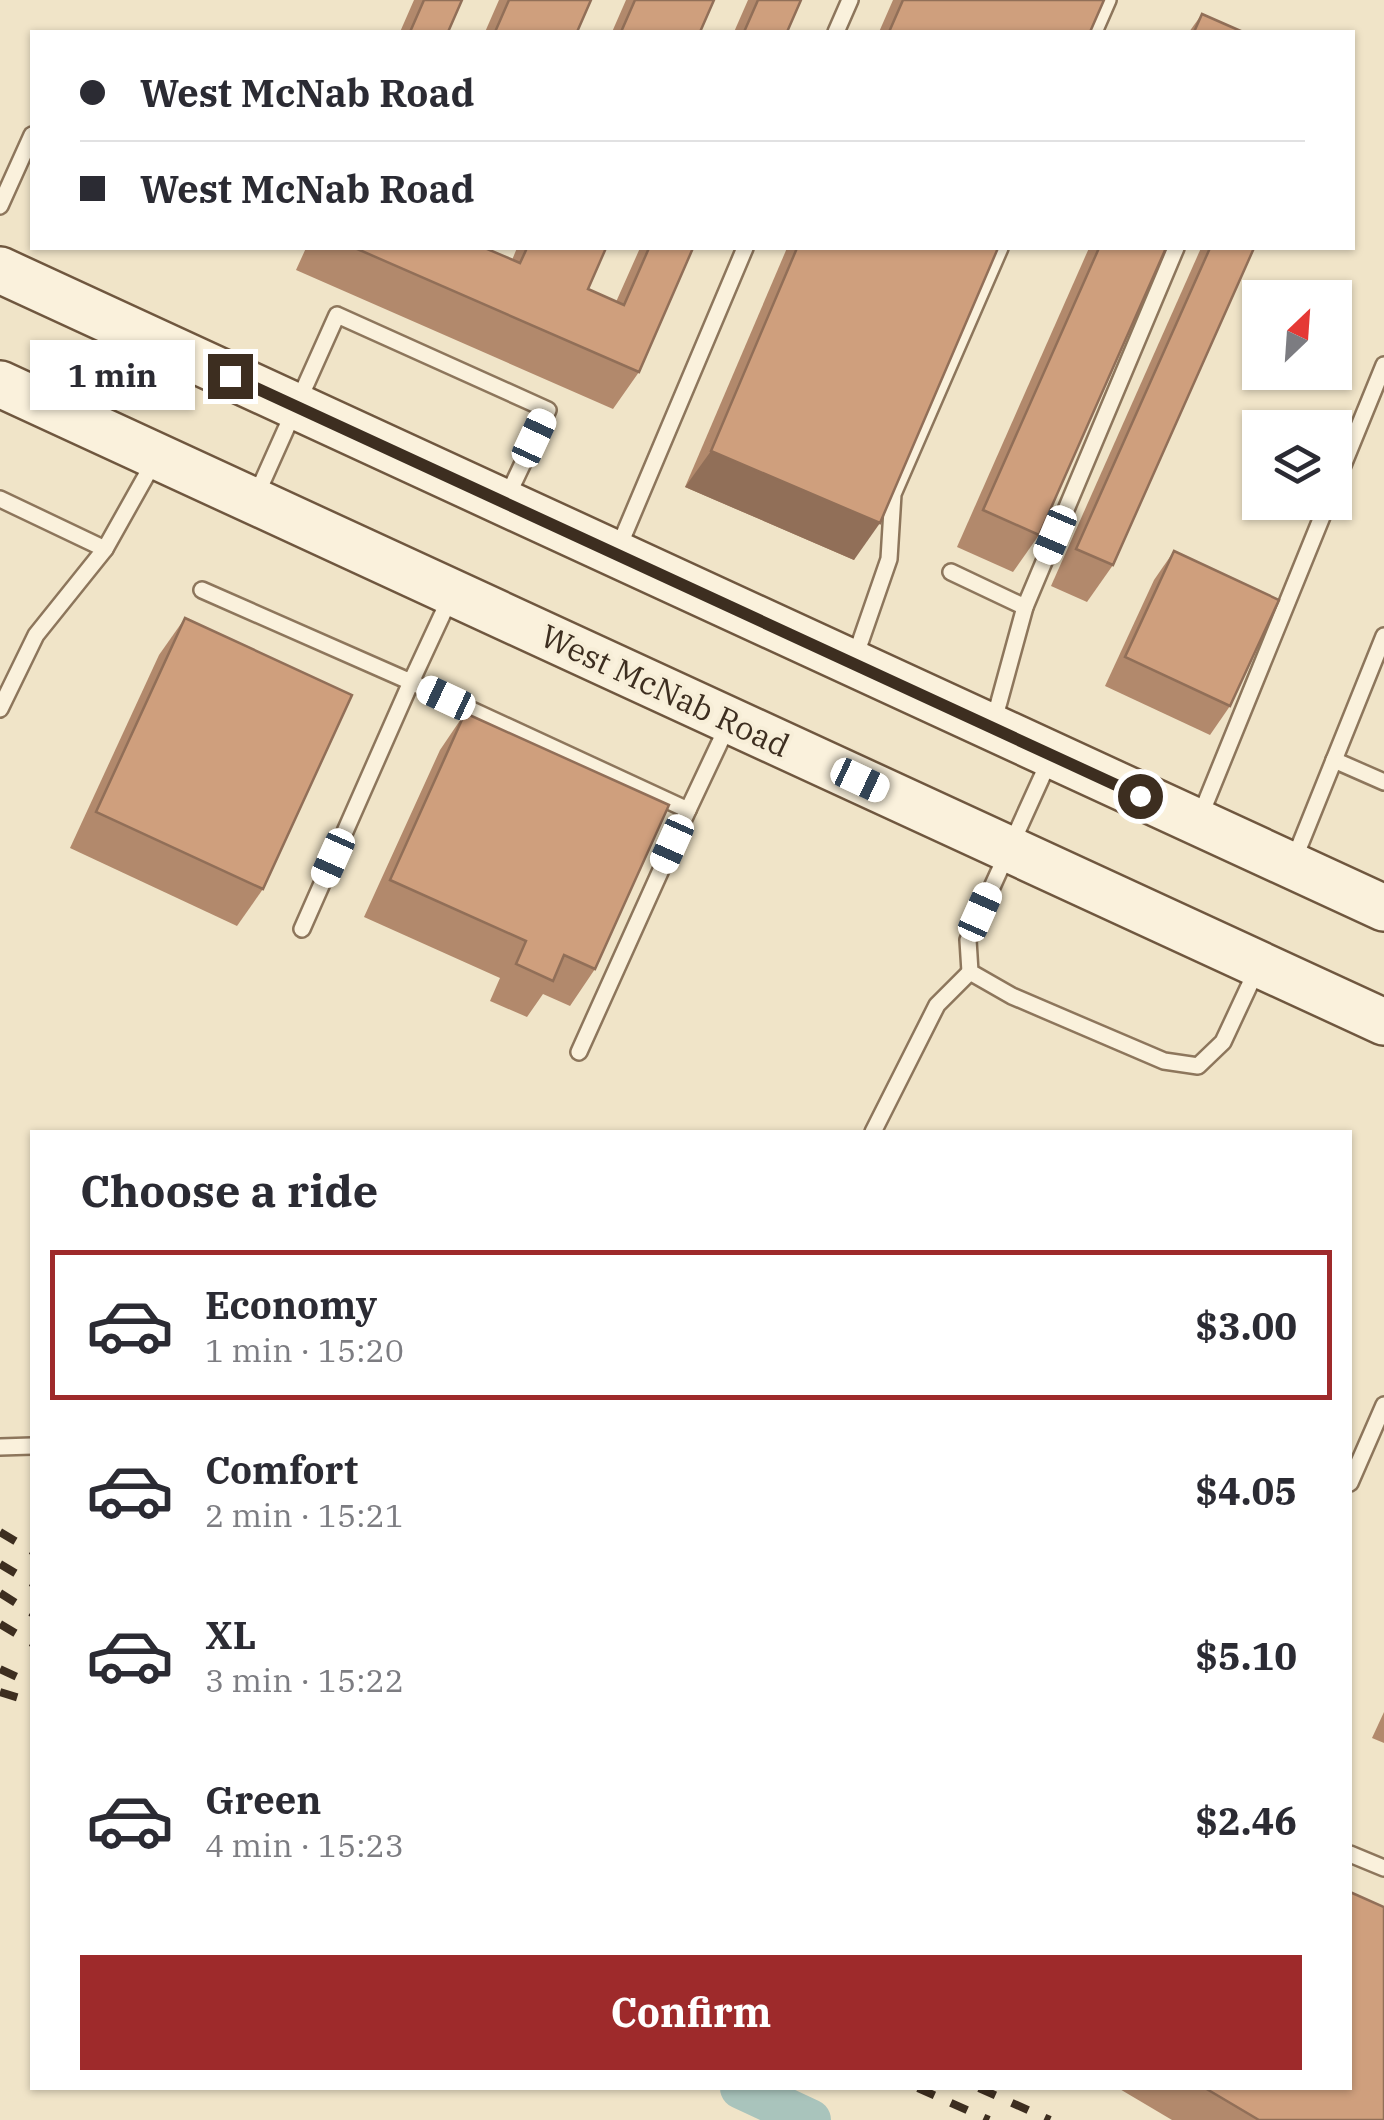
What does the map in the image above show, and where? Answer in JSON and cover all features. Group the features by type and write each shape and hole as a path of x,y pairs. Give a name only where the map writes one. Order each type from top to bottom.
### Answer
{"main road":[{"path":"0,270 1384,908"},
{"name":"West McNab Road","path":"7,392 254,500 1384,1022"}],"lane":[{"path":"837,30 850,0"},
{"path":"1095,30 1108,0"},
{"path":"0,206 30,139"},
{"path":"616,554 744,250"},
{"path":"852,663 888,559 892,494 999,250"},
{"path":"992,728 1025,607 1175,250"},
{"path":"254,500 337,315 548,410 504,502"},
{"path":"1352,443 1384,365"},
{"path":"0,709 36,636 105,549 157,456"},
{"path":"0,498 105,549"},
{"path":"1198,823 1321,520"},
{"path":"951,572 1025,607"},
{"path":"202,590 688,810"},
{"path":"302,929 452,592"},
{"path":"1291,866 1384,636"},
{"path":"579,1052 730,720"},
{"path":"874,1130 938,1005 970,972 968,940 1052,755"},
{"path":"1334,760 1384,782"},
{"path":"970,972 1012,996 1164,1061 1198,1066 1223,1042 1259,964"},
{"path":"1352,1478 1384,1404"},
{"path":"0,1446 30,1446"},
{"path":"1352,1855 1384,1868"}],"building":[{"path":"424,0 462,0 449,30 411,30"},
{"path":"509,0 591,0 578,30 496,30"},
{"path":"635,0 714,0 701,30 622,30"},
{"path":"758,0 801,0 788,30 745,30"},
{"path":"903,0 1104,0 1091,30 890,30"},
{"path":"1202,14 1238,30 1195,30"},
{"path":"360,250 490,250 520,263 526,250 605,250 588,289 624,305 648,250 692,250 639,372"},
{"path":"796,250 997,250 880,523 711,451"},
{"path":"1098,250 1165,250 1039,535 983,510"},
{"path":"1209,250 1253,250 1113,565 1076,549"},
{"path":"1174,551 1279,600 1230,706 1125,657"},
{"path":"185,618 352,695 263,889 96,812"},
{"path":"465,713 669,805 595,969 564,955 553,981 516,964 526,941 390,880"},
{"path":"1352,1893 1384,1907 1384,2120 1259,2120 1208,2090 1352,2090"}],"waterway":[{"path":"745,2090 810,2120"}],"railway":[{"path":"0,1532 30,1550"},
{"path":"0,1564 30,1582"},
{"path":"0,1593 30,1612"},
{"path":"0,1624 30,1642"},
{"path":"0,1669 30,1683"},
{"path":"0,1692 30,1701"},
{"path":"922,2090 989,2120"},
{"path":"983,2090 1050,2120"}],"route":[{"path":"230,376 1140,796"}]}
